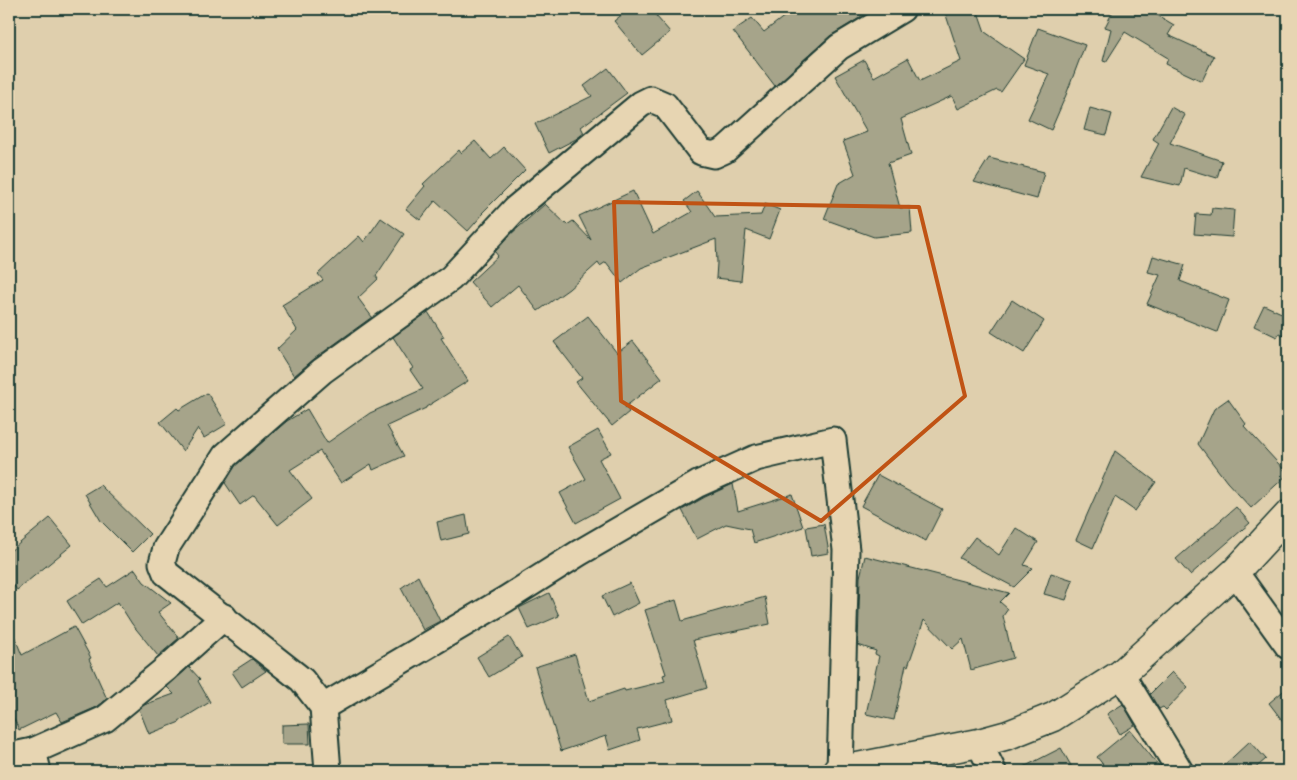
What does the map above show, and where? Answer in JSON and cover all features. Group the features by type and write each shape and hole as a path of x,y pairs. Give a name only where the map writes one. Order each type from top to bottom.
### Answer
{"main road":[{"path":"839,771 979,743 1008,735 1053,717 1121,674 1235,572 1288,515"}],"street":[{"path":"328,771 323,708 302,680 166,573 162,563 166,548 225,456 322,371 450,278 515,209 641,104 651,99 665,105 701,152 714,156 725,150 839,47 902,9"},
{"path":"323,708 506,599 579,552 698,484 756,458 832,440 846,550 839,771"},
{"path":"1235,572 1288,646"},
{"path":"9,756 36,761 105,719 167,668 224,617"},
{"path":"1121,674 1180,771"},
{"path":"979,743 994,771"}],"highlighted area":[{"path":"614,202 919,207 965,396 821,521 621,401"}],"building":[{"path":"629,9 650,9 670,32 642,55 614,21"},
{"path":"794,9 869,9 858,19 830,36 775,86 733,31 752,18 764,32"},
{"path":"944,9 977,9 985,32 1024,59 1001,92 997,90 958,109 952,96 901,119 911,155 888,163 900,208 910,207 912,233 874,237 824,219 838,184 855,174 843,141 867,132 835,76 864,60 874,77 908,58 920,81 961,61"},
{"path":"1114,9 1147,9 1174,25 1168,35 1214,56 1202,81 1166,64 1168,58 1125,32 1106,62 1103,61 1111,29 1105,27"},
{"path":"1038,28 1085,45 1051,130 1028,119 1049,74 1024,65"},
{"path":"608,68 627,93 581,127 584,133 549,153 535,124 592,96 584,86"},
{"path":"1171,107 1185,115 1170,143 1222,161 1217,178 1184,168 1180,186 1141,177 1159,143 1153,139"},
{"path":"1090,108 1112,114 1106,135 1084,130"},
{"path":"475,141 491,159 504,147 525,170 482,213 468,231 435,201 420,220 406,209 425,186 423,184 459,150 461,153"},
{"path":"989,158 1044,172 1037,199 974,182"},
{"path":"633,191 653,234 692,212 684,201 697,191 715,217 761,215 765,204 780,210 769,239 746,230 741,281 716,278 716,239 641,268 622,283 606,262 600,266 598,263 569,289 538,311 518,285 492,307 470,282 498,256 495,252 511,234 545,204 567,225 573,221 591,240 579,216"},
{"path":"1212,208 1234,210 1232,237 1194,234 1196,214 1211,215"},
{"path":"381,218 404,234 376,276 378,279 358,298 372,317 294,376 277,349 297,330 282,305 323,280 318,274 359,236 364,242"},
{"path":"1153,256 1185,265 1180,281 1229,300 1217,332 1147,304 1160,275 1148,272"},
{"path":"1012,300 1044,321 1024,353 991,332"},
{"path":"1264,305 1288,316 1288,337 1279,333 1277,337 1254,326"},
{"path":"428,312 444,337 441,338 468,381 426,408 387,426 404,456 373,470 371,464 341,483 320,451 290,470 312,499 278,525 254,495 240,505 225,483 236,465 287,421 307,409 327,443 370,413 423,389 410,370 413,368 393,337"},
{"path":"588,316 617,353 633,341 662,378 625,407 629,412 612,426 576,382 582,378 554,342"},
{"path":"207,393 227,424 204,438 198,428 183,451 160,422 177,408 179,410"},
{"path":"1228,399 1246,424 1244,426 1288,474 1251,508 1227,482 1198,444 1214,409"},
{"path":"598,430 611,453 599,459 620,499 576,523 560,493 586,479 568,447"},
{"path":"1115,451 1156,482 1135,511 1115,497 1093,548 1076,540"},
{"path":"878,475 942,509 926,541 861,506"},
{"path":"733,484 738,511 792,494 803,527 754,543 750,529 726,524 697,539 682,510"},
{"path":"100,485 150,534 132,552 101,521 85,494"},
{"path":"1236,507 1250,523 1190,575 1176,559"},
{"path":"466,515 469,534 441,541 437,522"},
{"path":"50,518 72,545 17,590 9,579 9,552"},
{"path":"824,524 829,553 811,556 806,527"},
{"path":"1016,528 1038,542 1024,565 1033,568 1014,587 959,558 975,537 999,555"},
{"path":"865,556 1009,593 1000,602 1008,609 1003,616 1013,658 971,670 963,639 952,649 924,620 908,666 906,665 894,720 866,714 879,656 875,654 876,651 858,645 860,577"},
{"path":"135,569 144,582 171,603 158,612 179,638 158,656 132,624 118,602 82,625 67,601 101,579 107,587"},
{"path":"1051,573 1073,580 1066,600 1044,594"},
{"path":"418,576 440,621 423,630 401,588"},
{"path":"630,583 639,603 612,617 602,596"},
{"path":"549,593 559,616 529,629 519,608"},
{"path":"765,597 770,624 693,640 707,688 667,700 672,720 637,729 640,740 610,750 606,736 561,751 535,667 575,654 589,701 624,689 625,691 665,681 663,675 666,674 645,610 676,600 682,621"},
{"path":"9,623 22,655 74,627 91,658 89,659 107,699 97,707 62,722 56,712 19,730 9,708"},
{"path":"509,637 522,657 489,677 477,657"},
{"path":"252,659 266,671 242,687 232,672"},
{"path":"189,667 200,679 198,681 210,702 180,722 149,734 139,709 144,705 174,694 167,687"},
{"path":"1172,672 1188,687 1166,710 1163,707 1159,709 1150,694"},
{"path":"1288,687 1288,728 1269,703"},
{"path":"1123,704 1135,725 1120,734 1107,714"},
{"path":"309,724 310,744 282,744 282,725"},
{"path":"1130,730 1163,771 1108,771 1097,757"},
{"path":"1250,741 1266,759 1252,771 1218,771"},
{"path":"1061,748 1074,771 1016,771"}]}
